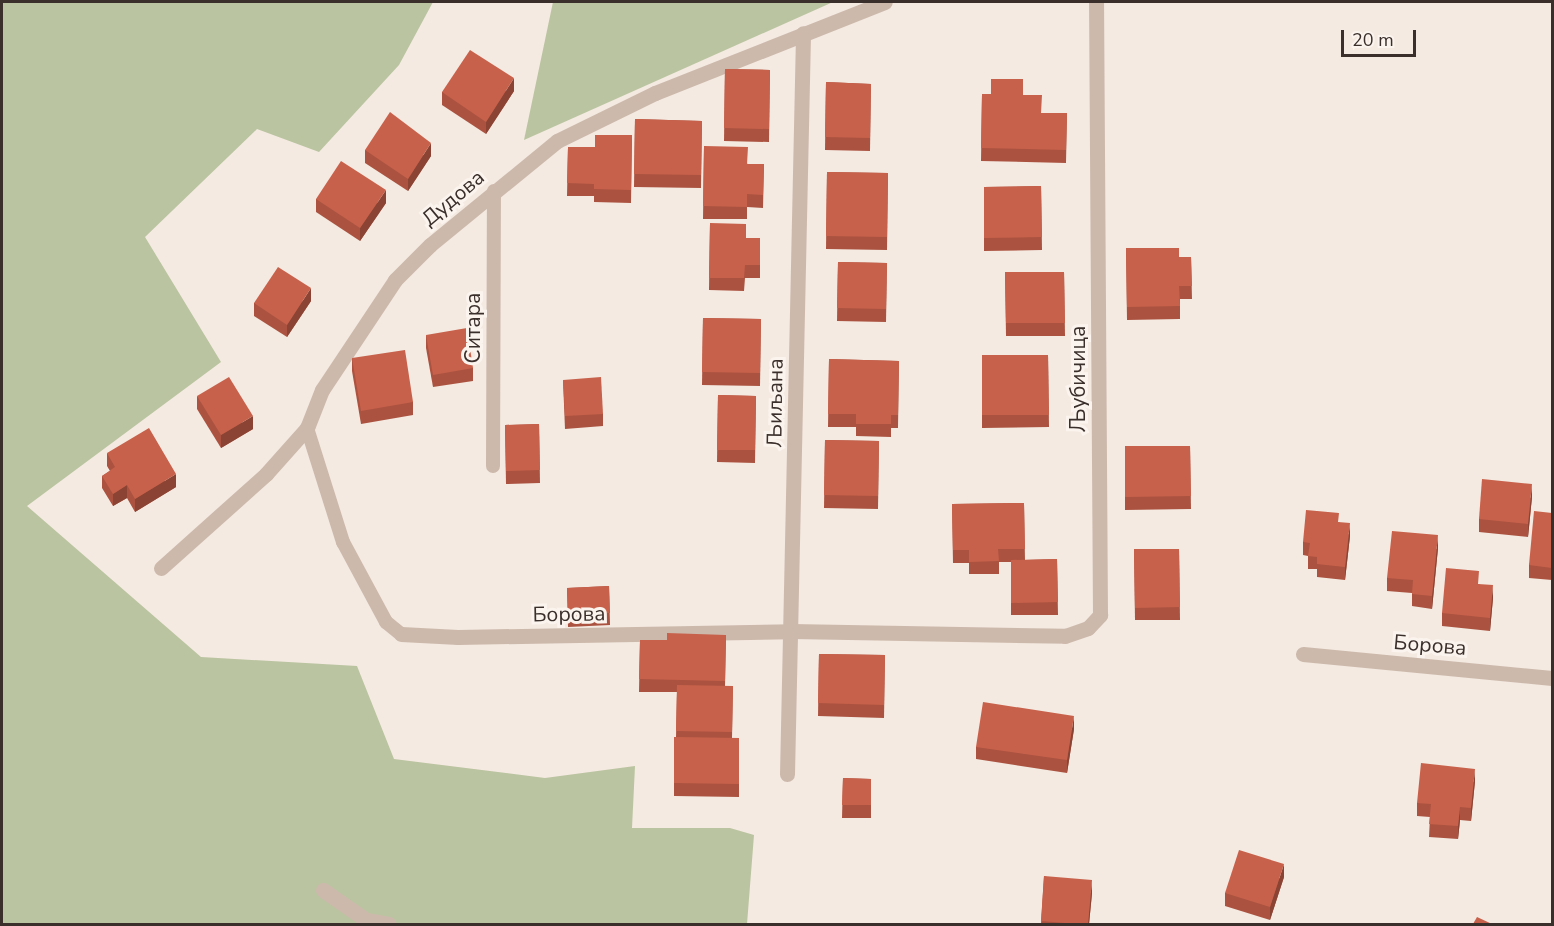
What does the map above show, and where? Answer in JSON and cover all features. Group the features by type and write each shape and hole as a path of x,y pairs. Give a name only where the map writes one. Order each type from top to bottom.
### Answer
{"street":[{"name":"Дудова","path":"161,568 266,474 307,428 322,390 395,280 494,191 557,141 596,119 803,33 885,2"},
{"name":"Љубичица","path":"967,635 1065,636 1089,628 1100,615 1096,2"},
{"name":"Љиљана","path":"788,774 803,33"},
{"name":"Борова","path":"401,634 458,637 791,632 967,635"},
{"name":"Борова","path":"1303,654 1552,678"},
{"path":"323,890 366,920 389,924"}],"lane":[{"name":"Ситара","path":"493,466 494,191"},
{"name":"Борова","path":"307,428 343,542 386,622 401,634"}],"green space":[{"path":"2,2 433,2 399,65 319,152 257,129 145,237 221,362 27,506 201,657 357,666 394,759 545,778 635,766 632,828 730,828 754,835 747,924 2,924"},
{"path":"553,2 833,2 524,140"}],"building":[{"path":"470,50 514,78 486,122 442,92"},
{"path":"725,69 770,70 769,129 724,128"},
{"path":"991,79 1023,79 1023,95 1042,95 1041,113 1067,113 1066,150 981,148 982,94 991,94"},
{"path":"826,82 871,84 870,138 825,137"},
{"path":"390,112 431,143 408,179 365,150"},
{"path":"635,119 702,121 701,175 634,174"},
{"path":"595,135 632,135 631,190 594,189 594,184 567,183 568,147 595,147"},
{"path":"704,146 748,147 747,164 764,164 763,195 747,194 747,207 703,206"},
{"path":"341,161 386,190 360,228 316,199"},
{"path":"827,172 888,173 887,237 826,236"},
{"path":"1041,186 1042,237 984,238 984,187"},
{"path":"710,223 746,224 746,238 760,238 760,265 745,265 744,278 709,278"},
{"path":"1126,248 1179,248 1179,257 1191,257 1192,286 1179,286 1180,306 1127,307"},
{"path":"838,262 887,263 886,309 837,308"},
{"path":"278,267 311,288 287,325 254,303"},
{"path":"1005,272 1064,272 1065,323 1006,323"},
{"path":"703,318 761,319 760,373 702,372"},
{"path":"467,328 473,368 433,375 426,335"},
{"path":"405,350 413,402 361,411 352,358"},
{"path":"982,355 1048,355 1049,415 982,415"},
{"path":"829,359 899,361 898,415 891,415 891,424 856,424 856,414 828,414"},
{"path":"229,377 253,416 221,435 197,396"},
{"path":"601,377 603,414 565,416 563,380"},
{"path":"718,395 756,396 755,450 717,450"},
{"path":"539,424 540,470 506,471 505,425"},
{"path":"149,428 176,474 135,499 127,485 113,494 102,476 115,467 107,453"},
{"path":"825,440 879,441 878,496 824,495"},
{"path":"1125,446 1190,446 1191,496 1125,497"},
{"path":"1482,479 1532,484 1528,524 1479,519"},
{"path":"1024,503 1025,549 998,549 999,561 969,562 969,550 953,550 952,504"},
{"path":"1306,510 1339,513 1338,522 1350,523 1345,567 1317,564 1317,557 1308,556 1310,543 1303,542"},
{"path":"1534,511 1552,513 1552,568 1529,565"},
{"path":"1392,531 1438,535 1432,596 1412,594 1413,580 1387,578"},
{"path":"1134,549 1179,549 1180,607 1135,608"},
{"path":"1057,559 1058,602 1011,603 1011,560"},
{"path":"1446,568 1479,571 1478,584 1493,585 1490,618 1442,613"},
{"path":"609,586 610,613 568,614 567,588"},
{"path":"667,633 726,635 725,681 639,679 640,640 667,640"},
{"path":"819,654 885,655 884,705 818,703"},
{"path":"677,685 733,686 732,732 676,731"},
{"path":"983,702 1074,716 1067,760 976,747"},
{"path":"674,737 739,738 739,784 674,783"},
{"path":"1421,763 1475,769 1471,808 1460,807 1458,826 1429,824 1431,804 1417,803"},
{"path":"843,778 871,779 871,805 842,805"},
{"path":"1239,850 1284,864 1270,907 1225,893"},
{"path":"1044,876 1092,880 1088,924 1041,921"},
{"path":"1477,917 1492,924 1473,924"}]}
